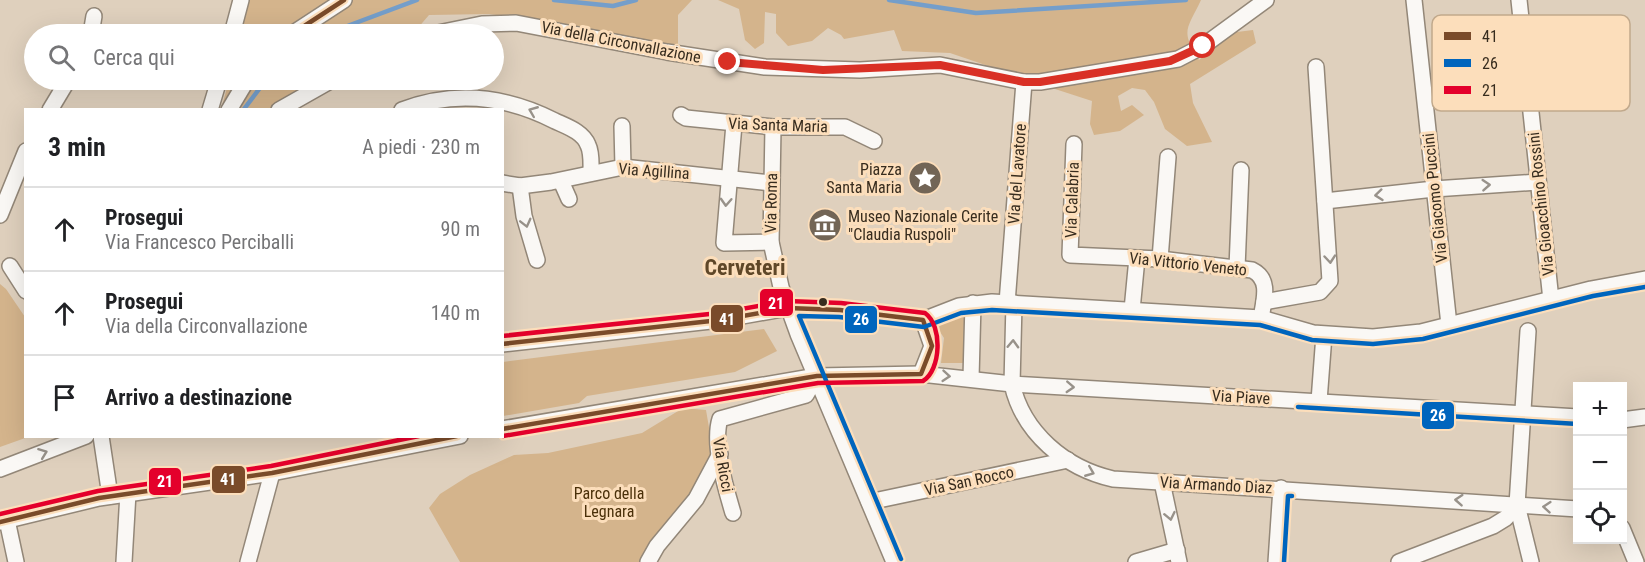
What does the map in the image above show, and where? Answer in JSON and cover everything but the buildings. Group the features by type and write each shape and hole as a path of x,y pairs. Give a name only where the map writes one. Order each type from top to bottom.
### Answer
{"street":[{"path":"235,24 241,0"},
{"path":"307,24 344,0"},
{"name":"Via della Circonvallazione","path":"482,24 516,23 728,62 823,70 940,65 1024,82 1055,80 1089,72 1178,59 1203,46 1266,0"},
{"name":"Via Giacomo Puccini","path":"1414,0 1449,325"},
{"name":"Via Gioacchino Rossini","path":"1519,0 1521,15"},
{"path":"93,24 94,16"},
{"path":"504,344 720,320 788,308 831,309 923,320 974,303 1132,310 1263,310 1320,292 1328,285 1331,276 1316,68"},
{"name":"Via del Lavatore","path":"1012,384 1010,303 1024,82"},
{"path":"51,108 62,90"},
{"path":"211,108 216,90"},
{"path":"230,108 241,90"},
{"path":"283,108 314,90"},
{"path":"410,108 452,97 498,101 533,110 574,130 584,138 589,147 591,173"},
{"name":"Via Gioacchino Rossini","path":"1531,111 1551,300"},
{"name":"Via Santa Maria","path":"681,115 686,118 773,127 845,127 874,141"},
{"path":"734,124 724,243 771,242"},
{"path":"622,126 623,167"},
{"name":"Via Roma","path":"773,127 771,242 779,278 788,308 894,562"},
{"name":"Via Calabria","path":"1070,255 1074,144"},
{"path":"0,215 24,156"},
{"path":"1160,259 1168,157"},
{"name":"Via Agillina","path":"504,183 520,186 561,181 623,167 664,164 728,180 771,183"},
{"path":"1238,268 1241,170"},
{"path":"561,181 569,199"},
{"path":"1325,201 1434,189 1538,182"},
{"path":"520,186 524,216 537,260"},
{"name":"Via Vittorio Veneto","path":"1070,255 1160,259 1252,270 1263,278 1263,310"},
{"path":"1132,310 1137,258"},
{"path":"12,266 24,287"},
{"path":"1263,310 1291,328 1323,335 1400,335 1645,279"},
{"path":"971,378 974,303"},
{"path":"921,374 929,360 932,346 923,320"},
{"path":"1528,331 1517,505 1531,562"},
{"path":"1319,401 1323,335"},
{"path":"504,429 816,376 921,374 1012,384"},
{"name":"Via Ricci","path":"733,513 725,487 720,454 717,429 720,419 806,394 816,376"},
{"name":"Via Piave","path":"1012,384 1573,417"},
{"name":"Via Armando Diaz","path":"1012,384 1019,408 1029,426 1068,460 1084,470 1107,478 1573,509"},
{"path":"1627,419 1645,417"},
{"path":"0,469 81,438"},
{"path":"101,438 110,496"},
{"path":"16,562 4,521 110,496 272,473 407,441 439,438"},
{"path":"648,562 657,546 696,499 720,454"},
{"name":"Via San Rocco","path":"869,502 1068,460"},
{"path":"248,562 272,473"},
{"path":"1136,562 1178,556 1162,482"},
{"path":"1276,562 1281,488"},
{"path":"124,562 128,493"},
{"path":"1399,562 1419,559 1498,523 1517,505"},
{"path":"1627,538 1636,562"}],"green space":[{"path":"248,0 692,0 678,15 678,51 544,22 489,14 429,15 421,24 242,24"},
{"path":"718,0 1201,0 1188,30 1189,42 1199,60 1229,33 1253,30 1256,43 1190,84 1193,103 1212,142 1187,146 1165,129 1154,102 1145,90 1132,88 1118,96 1121,111 1132,105 1144,115 1120,131 1094,135 1090,124 1092,101 1055,89 1027,74 1006,72 950,53 902,51 894,30 844,39 828,28 812,41 788,46 776,33 776,14 765,12 764,43 755,49 745,40 739,9"},
{"path":"226,90 306,90 281,108 222,108"},
{"path":"0,284 24,316 25,438 0,447"},
{"path":"967,309 966,363 941,363 944,338 935,324"},
{"path":"764,329 777,351 735,372 587,396 579,403 504,416 504,362"},
{"name":"Parco della Legnara","path":"683,408 706,410 713,451 705,478 639,562 460,562 429,508 440,494 470,475 514,455 548,453 642,433"}],"waterway":[{"path":"353,24 417,0"},
{"path":"554,0 613,6 636,0"},
{"path":"889,0 976,13 1186,0"},
{"path":"245,108 258,90"}],"transit line":[{"name":"41","path":"307,24 344,0"},
{"name":"26","path":"901,559 799,316 839,317 924,327 961,313 992,310 1260,325 1312,340 1373,344 1423,339 1593,296 1645,287"},
{"name":"21","path":"504,336 719,313 787,301 841,303 925,313 931,319 937,337 933,368 923,381 818,383 504,436"},
{"name":"41","path":"504,344 720,320 788,308 840,310 923,320 932,346 921,374 817,376 504,429"},
{"name":"26","path":"1298,407 1573,424"},
{"name":"21","path":"0,514 98,491 271,466 409,438"},
{"name":"41","path":"0,522 99,498 272,473 447,438"},
{"name":"26","path":"1284,562 1288,496 1292,496"}],"place":[{"name":"Piazza Santa Maria","path":"925,178"},
{"name":"Museo Nazionale Cerite \"Claudia Ruspoli\"","path":"825,225"}],"district":[{"name":"Cerveteri","path":"745,267"}],"route":[{"path":"728,62 823,70 940,65 1024,82 1040,82 1089,72 1170,61 1192,53 1203,46"}]}
